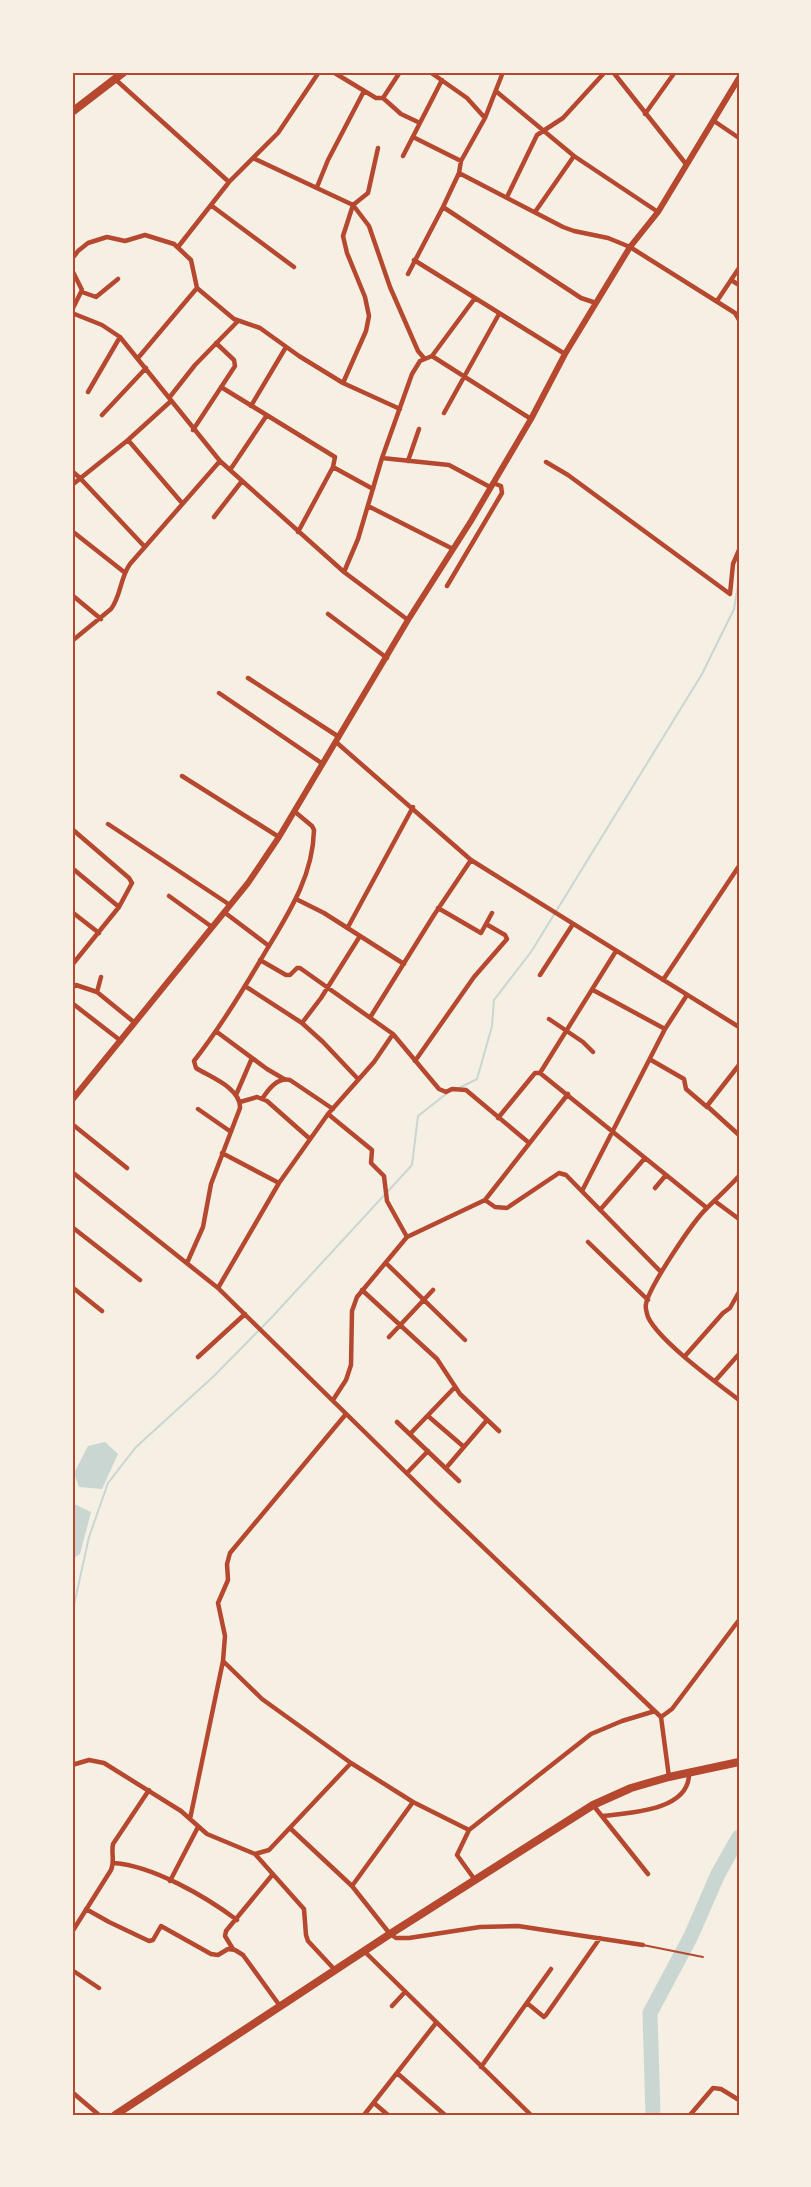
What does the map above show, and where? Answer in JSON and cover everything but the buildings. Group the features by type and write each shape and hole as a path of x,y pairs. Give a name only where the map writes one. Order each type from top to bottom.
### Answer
{"main road":[{"path":"72,112 124,72"},
{"path":"120,2114 390,1934 593,1805 631,1788 669,1777 739,1762"}],"street":[{"path":"178,247 229,182 278,133 319,72"},
{"path":"333,72 376,98 383,98 401,114 420,123"},
{"path":"383,98 400,72"},
{"path":"430,72 473,103 485,118"},
{"path":"408,274 459,173 461,161 485,118 503,72"},
{"path":"507,197 537,135 563,118 605,72"},
{"path":"613,72 686,164"},
{"path":"645,114 675,72"},
{"path":"72,1100 248,883 279,837 408,620 471,521 531,419 565,354 630,248 658,212 739,78"},
{"path":"115,79 229,182"},
{"path":"403,156 442,80"},
{"path":"317,188 328,160 364,91"},
{"path":"497,92 574,156 658,212"},
{"path":"714,121 739,138"},
{"path":"413,137 461,161"},
{"path":"343,383 366,331 369,316 344,244 344,228 353,205 368,193 378,148"},
{"path":"535,212 574,156"},
{"path":"253,158 353,205 369,226 390,287 418,351 424,358"},
{"path":"459,173 574,231 608,238 630,248 735,313 739,320"},
{"path":"212,206 294,267"},
{"path":"443,207 581,298 596,303"},
{"path":"72,259 88,243 107,237 125,241 144,235 163,239 178,247 193,264 194,281 197,288 238,321 260,328 343,383 400,409"},
{"path":"414,260 565,354"},
{"path":"717,302 739,268"},
{"path":"72,270 81,285 82,292 72,311 102,325 120,337 220,461 344,572 408,620"},
{"path":"82,292 96,297 118,279"},
{"path":"731,280 739,285"},
{"path":"138,358 197,288"},
{"path":"344,572 358,539 382,459 412,374 424,358 432,356 475,298"},
{"path":"444,413 500,314"},
{"path":"72,485 128,440 170,399 195,365 238,321"},
{"path":"88,392 120,337"},
{"path":"193,430 235,364 216,343"},
{"path":"251,406 286,347"},
{"path":"432,356 531,419"},
{"path":"102,415 146,368"},
{"path":"221,387 333,456 335,462 333,467 298,532"},
{"path":"230,470 267,416"},
{"path":"408,461 419,429"},
{"path":"128,440 182,503"},
{"path":"382,459 449,465 491,485 501,486 503,491 447,586"},
{"path":"72,641 101,619 115,602 124,572 144,546 220,461"},
{"path":"546,462 568,475 730,594 733,564 739,550"},
{"path":"333,467 374,489"},
{"path":"72,471 144,546"},
{"path":"214,517 242,481"},
{"path":"368,506 453,549"},
{"path":"471,521 483,528"},
{"path":"72,531 124,572"},
{"path":"72,595 101,619"},
{"path":"328,614 387,658"},
{"path":"248,678 338,739 471,860 739,1027"},
{"path":"219,693 323,764"},
{"path":"182,776 279,837"},
{"path":"348,927 413,807"},
{"path":"187,1263 207,1218 211,1184 240,1102 236,1095 194,1065 194,1061 217,1032 269,946 296,899 309,868 314,833 312,826 294,811"},
{"path":"108,824 230,905"},
{"path":"72,829 131,880 132,885 119,908 72,965"},
{"path":"370,1016 471,860"},
{"path":"663,980 739,866"},
{"path":"72,868 119,908"},
{"path":"170,896 212,927"},
{"path":"296,899 348,927 404,964"},
{"path":"438,908 481,933 492,913"},
{"path":"72,912 99,933"},
{"path":"224,912 269,946"},
{"path":"415,1061 474,977 506,940 505,934 486,924"},
{"path":"540,975 573,924"},
{"path":"302,1023 329,987 360,936"},
{"path":"540,1073 616,951"},
{"path":"72,955 78,960"},
{"path":"260,960 286,975 300,968 329,987 393,1034 440,1089 446,1092 452,1089 466,1090 528,1142"},
{"path":"97,992 101,977"},
{"path":"72,988 76,985 97,992 135,1023"},
{"path":"245,986 302,1023 358,1079"},
{"path":"593,990 665,1029"},
{"path":"582,1191 665,1029 687,995"},
{"path":"72,1003 121,1041"},
{"path":"549,1019 567,1030 593,1052"},
{"path":"217,1032 252,1058 333,1109"},
{"path":"218,1288 279,1183 328,1114 374,1062 393,1034"},
{"path":"236,1095 252,1058"},
{"path":"651,1060 684,1079 686,1089 739,1135"},
{"path":"707,1107 739,1065"},
{"path":"498,1118 535,1073 540,1073 707,1208"},
{"path":"262,1099 278,1081 284,1079"},
{"path":"333,1401 344,1385 349,1372 352,1349 352,1311 362,1290 407,1237 485,1200 528,1142 568,1094"},
{"path":"240,1102 249,1098 267,1101 310,1139"},
{"path":"198,1109 231,1132"},
{"path":"328,1114 373,1152 371,1163 384,1176 387,1201 407,1237"},
{"path":"72,1124 127,1168"},
{"path":"222,1153 279,1183"},
{"path":"600,1210 645,1158"},
{"path":"72,1172 218,1288 267,1338 661,1717 669,1777"},
{"path":"485,1200 495,1206 507,1208 560,1173 566,1175 661,1272"},
{"path":"655,1188 666,1175"},
{"path":"739,1176 716,1202 707,1208 661,1272 646,1304 647,1316 653,1326 685,1356 739,1400"},
{"path":"716,1202 739,1219"},
{"path":"72,1227 140,1280"},
{"path":"588,1242 648,1300"},
{"path":"386,1263 465,1340"},
{"path":"72,1287 102,1311"},
{"path":"362,1290 441,1363 455,1387 500,1431"},
{"path":"389,1337 433,1290"},
{"path":"685,1356 730,1308 739,1292"},
{"path":"198,1357 245,1314"},
{"path":"715,1381 739,1354"},
{"path":"410,1434 455,1387"},
{"path":"190,1819 222,1661 225,1636 218,1603 228,1580 228,1558 251,1527 346,1414"},
{"path":"428,1416 464,1447"},
{"path":"446,1468 487,1420"},
{"path":"397,1422 459,1481"},
{"path":"407,1473 428,1451"},
{"path":"661,1717 672,1709 739,1620"},
{"path":"222,1661 262,1699 351,1763 413,1802 469,1830"},
{"path":"475,1880 457,1855 469,1830 591,1734 622,1720 655,1711"},
{"path":"72,1765 89,1760 98,1761 149,1790 211,1837 255,1854 304,1909 308,1941 335,1970"},
{"path":"255,1854 269,1850 351,1763"},
{"path":"602,1816 657,1808 679,1797 690,1782 689,1773"},
{"path":"73,1929 114,1863 113,1844 149,1790"},
{"path":"352,1886 413,1802"},
{"path":"593,1805 648,1874"},
{"path":"170,1881 198,1827"},
{"path":"291,1829 352,1886 390,1934 396,1938 480,1927 518,1926 643,1945"},
{"path":"114,1863 134,1866 170,1881 220,1908 237,1920"},
{"path":"273,1874 225,1933 233,1949 243,1955 280,2006"},
{"path":"86,1909 149,1941 153,1940 161,1926 211,1954 218,1955 228,1949 233,1949"},
{"path":"527,2002 544,2017 600,1938"},
{"path":"364,1951 531,2115"},
{"path":"72,1970 99,1988"},
{"path":"481,2067 551,1970"},
{"path":"392,2006 405,1992"},
{"path":"364,2115 436,2023"},
{"path":"397,2073 445,2115"},
{"path":"690,2115 713,2088 721,2089 739,2100"},
{"path":"72,2092 99,2115"},
{"path":"374,2103 388,2115"}],"lane":[{"path":"643,1945 703,1957"}],"shaded area":[{"path":"105,1442 118,1454 102,1489 79,1487 74,1473 88,1446"},
{"path":"72,1503 91,1512 80,1554 72,1559"}],"waterway":[{"path":"459,1088 477,1079 492,1026 494,1000 531,952 702,674 734,609 739,579"},
{"path":"72,1614 89,1537 108,1483 136,1447 214,1376 272,1317 412,1165 418,1116 446,1094"},
{"path":"653,2115 650,2013 691,1936 718,1874 739,1837"}]}
